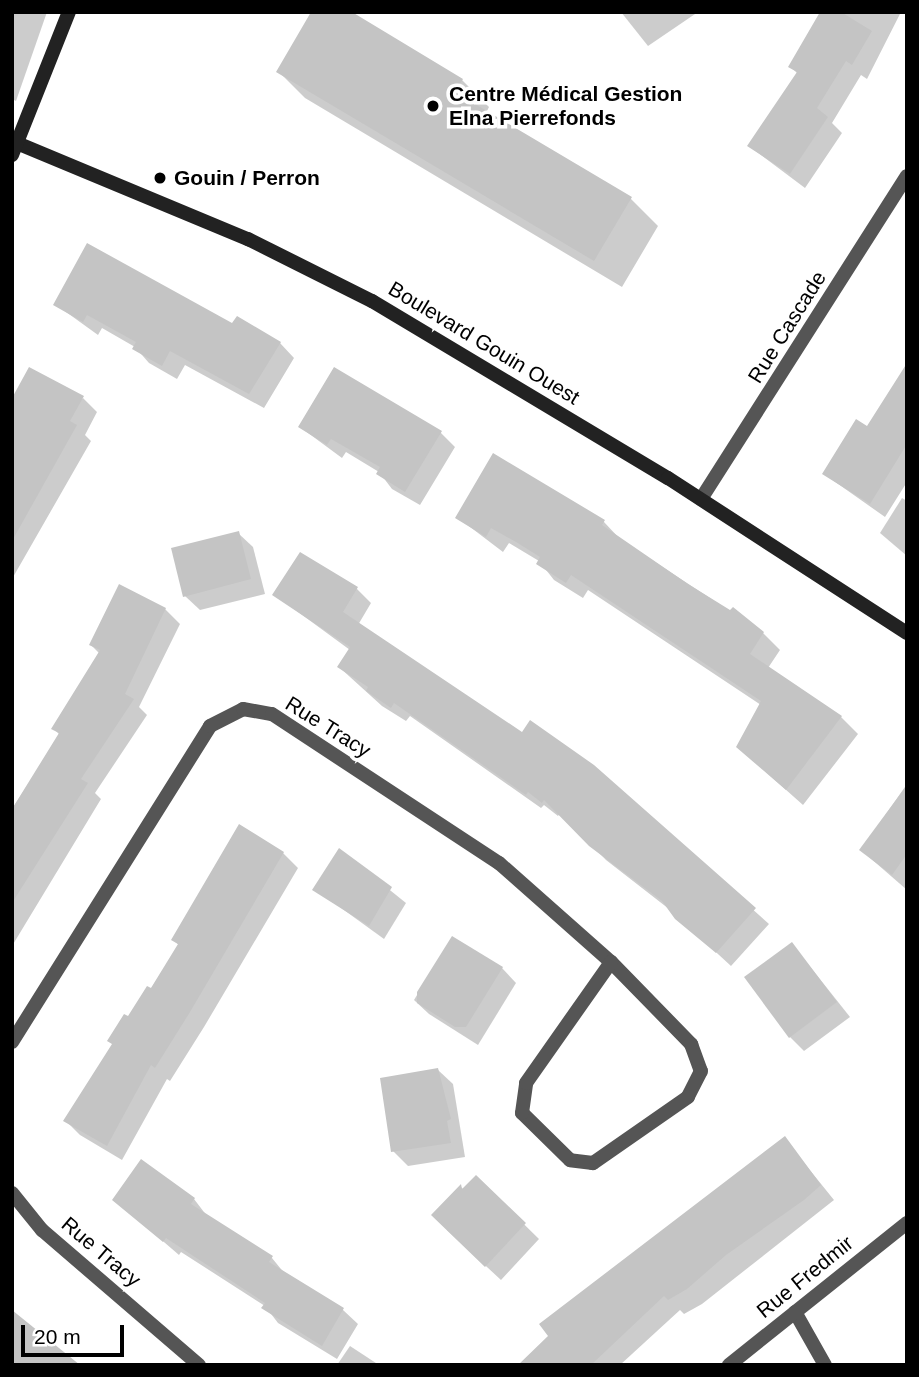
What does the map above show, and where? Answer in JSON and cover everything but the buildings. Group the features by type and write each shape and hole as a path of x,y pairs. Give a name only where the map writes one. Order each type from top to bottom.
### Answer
{"street":[{"path":"14,146 69,12"},
{"name":"Boulevard Gouin Ouest","path":"14,146 209,222 340,283 701,499 907,633"},
{"name":"Rue Cascade","path":"701,499 907,176"},
{"name":"Rue Tracy","path":"12,1042 210,726 243,709 272,714 499,863 611,961 691,1044 701,1070 688,1097 593,1163 570,1160 522,1113 526,1083 611,961"},
{"name":"Rue Tracy","path":"12,1193 42,1230 199,1365"},
{"name":"Rue Fredmir","path":"729,1365 907,1223"},
{"path":"795,1312 825,1365"}],"place":[{"name":"Centre Médical Gestion Elna Pierrefonds","path":"433,106"},
{"name":"Gouin / Perron","path":"160,178"}]}
